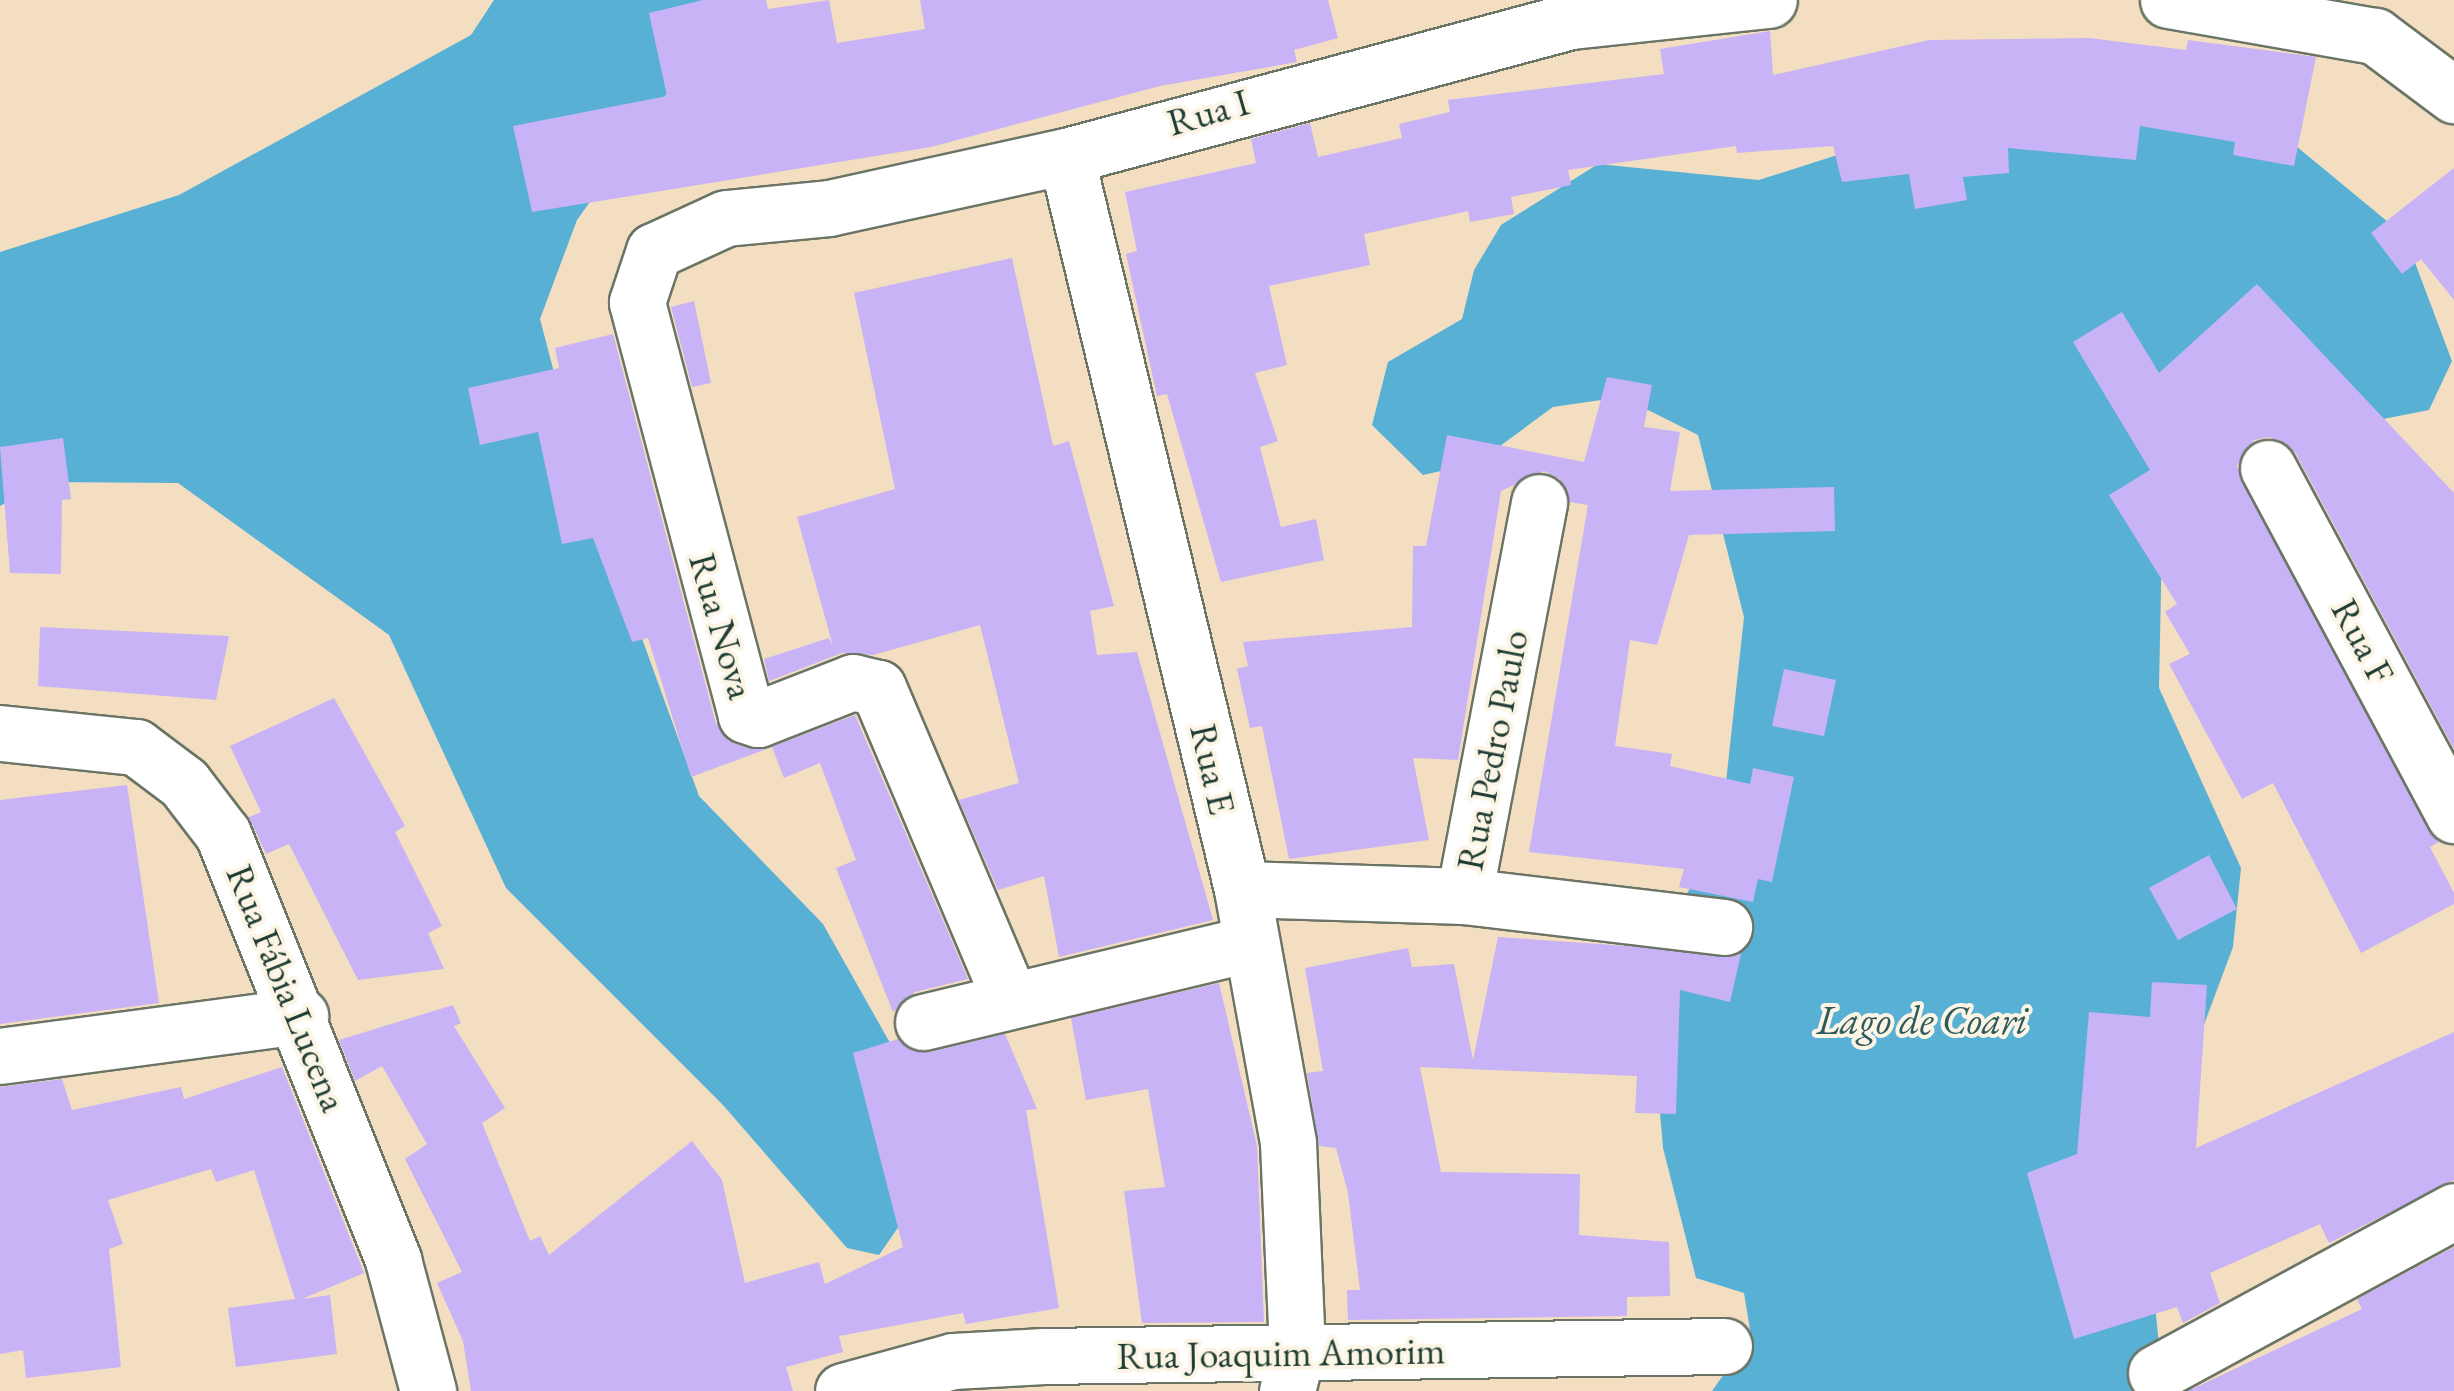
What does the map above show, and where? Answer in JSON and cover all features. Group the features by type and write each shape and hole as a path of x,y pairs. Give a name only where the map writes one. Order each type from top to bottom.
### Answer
{"street":[{"name":"Rua I","path":"654,251 726,218 829,208 1066,156 1574,10 1769,0"},
{"path":"2168,0 2386,18 2454,95"},
{"name":"Rua E","path":"1066,156 1242,889 1288,1143 1292,1371"},
{"name":"Rua Nova","path":"654,251 636,302 746,715 758,719 854,682 878,688 1010,1000"},
{"name":"Rua F","path":"2268,468 2454,815"},
{"name":"Rua Pedro Paulo","path":"1242,889 1464,896 1538,502"},
{"name":"Rua Fábia Lucena","path":"0,733 136,747 184,783 223,834 300,1016 393,1260 428,1391"},
{"path":"1464,896 1724,927"},
{"path":"924,1022 1251,944"},
{"path":"0,1056 300,1016"},
{"path":"2156,1373 2454,1211"},
{"name":"Rua Joaquim Amorim","path":"842,1391 953,1361 1292,1371 1724,1346"}],"water":[{"path":"494,0 734,0 577,220 540,319 576,456 699,796 823,924 934,1121 906,1216 879,1255 847,1248 723,1105 506,888 389,635 178,483 45,482 0,506 0,252 179,195 471,35"},
{"name":"Lago de Coari","path":"1987,107 2284,136 2405,236 2452,361 2429,410 2368,422 2283,382 2163,493 2159,688 2241,868 2233,947 2165,1129 2148,1237 2160,1354 2193,1391 1712,1391 1751,1336 1744,1293 1696,1278 1663,1148 1647,962 1720,837 1744,617 1698,435 1622,397 1553,407 1477,463 1423,475 1372,425 1388,362 1462,319 1474,270 1501,225 1598,164 1759,180"}],"building":[{"path":"703,0 766,0 768,9 829,0 837,43 925,29 920,0 1328,0 1338,38 1294,50 1297,62 1160,86 931,147 532,212 513,126 667,96 649,13"},
{"path":"1770,31 1773,75 1929,40 2089,38 2186,50 2188,40 2316,57 2294,166 2233,155 2235,142 2140,126 2136,160 2008,148 2009,173 1963,177 1967,200 1915,209 1909,174 1842,182 1833,146 1737,153 1736,146 1568,170 1571,185 1511,197 1514,214 1470,222 1468,211 1364,234 1370,265 1269,286 1287,365 1255,373 1278,441 1260,447 1281,527 1316,519 1324,560 1221,582 1167,394 1157,396 1126,254 1137,251 1125,192 1256,163 1251,139 1310,123 1318,157 1402,138 1399,124 1450,112 1448,100 1664,74 1660,49"},
{"path":"2454,168 2454,300 2421,259 2402,274 2371,233"},
{"path":"1012,258 1053,446 1069,441 1114,606 1090,611 1097,655 1137,652 1213,920 1059,957 1044,876 998,890 959,800 1019,783 980,625 873,655 842,653 769,681 764,659 829,638 833,646 797,517 895,489 854,293"},
{"path":"2257,284 2454,493 2454,749 2295,452 2270,437 2254,440 2237,466 2439,842 2430,847 2454,893 2454,904 2361,953 2273,783 2242,799 2169,664 2190,654 2165,612 2177,604 2109,495 2150,470 2073,342 2122,312 2159,373"},
{"path":"694,301 711,383 692,387 671,307"},
{"path":"613,334 716,724 735,744 768,748 855,715 968,979 915,992 893,1012 836,868 856,860 820,763 784,778 772,747 691,777 648,638 632,642 593,538 562,544 538,432 480,445 468,388 559,368 555,348"},
{"path":"1607,377 1652,385 1644,427 1680,432 1670,491 1834,487 1835,531 1689,535 1657,645 1630,640 1615,746 1672,754 1670,766 1750,784 1753,768 1794,777 1772,882 1758,879 1753,902 1679,887 1684,869 1529,852 1588,505 1569,502 1560,479 1544,471 1501,491 1458,760 1413,758 1429,840 1289,859 1262,726 1250,728 1237,669 1248,666 1243,642 1412,627 1413,546 1426,546 1447,435 1584,462"},
{"path":"63,438 71,499 62,500 61,574 10,573 0,447"},
{"path":"40,627 229,636 216,700 38,686"},
{"path":"1784,669 1836,680 1824,736 1772,726"},
{"path":"334,698 405,826 395,832 442,926 428,933 444,969 358,980 289,844 266,854 249,817 261,812 230,746"},
{"path":"127,785 159,1003 0,1024 0,800"},
{"path":"2209,855 2237,909 2178,940 2149,888"},
{"path":"1498,937 1741,954 1730,1002 1680,990 1676,1114 1635,1113 1637,1076 1420,1067 1441,1172 1580,1174 1579,1235 1669,1242 1670,1296 1627,1297 1627,1316 1348,1320 1347,1290 1360,1290 1348,1193 1336,1148 1319,1146 1307,1073 1323,1071 1305,968 1408,948 1412,967 1454,964 1473,1060"},
{"path":"2152,982 2207,985 2196,1148 2454,1032 2454,1180 2329,1243 2320,1224 2210,1273 2220,1303 2183,1323 2177,1307 2074,1339 2027,1173 2077,1154 2089,1012 2150,1017"},
{"path":"1219,983 1257,1146 1264,1322 1142,1323 1124,1191 1165,1187 1148,1089 1086,1100 1071,1018"},
{"path":"453,1005 461,1023 454,1026 505,1108 482,1123 530,1241 540,1236 549,1255 692,1141 722,1180 745,1283 819,1262 825,1284 903,1247 853,1053 898,1039 930,1052 1005,1034 1037,1109 1026,1110 1059,1308 966,1324 963,1313 839,1336 843,1352 786,1367 793,1391 471,1391 463,1341 437,1283 462,1272 405,1159 427,1144 382,1066 355,1081 339,1040"},
{"path":"282,1067 364,1273 302,1299 330,1295 337,1354 236,1367 228,1308 295,1299 254,1170 216,1182 211,1169 108,1200 123,1244 109,1249 121,1367 26,1378 23,1350 0,1354 0,1087 62,1079 72,1110 181,1087 184,1099"},
{"path":"2454,1247 2454,1391 2188,1391 2362,1309 2357,1299"}]}
